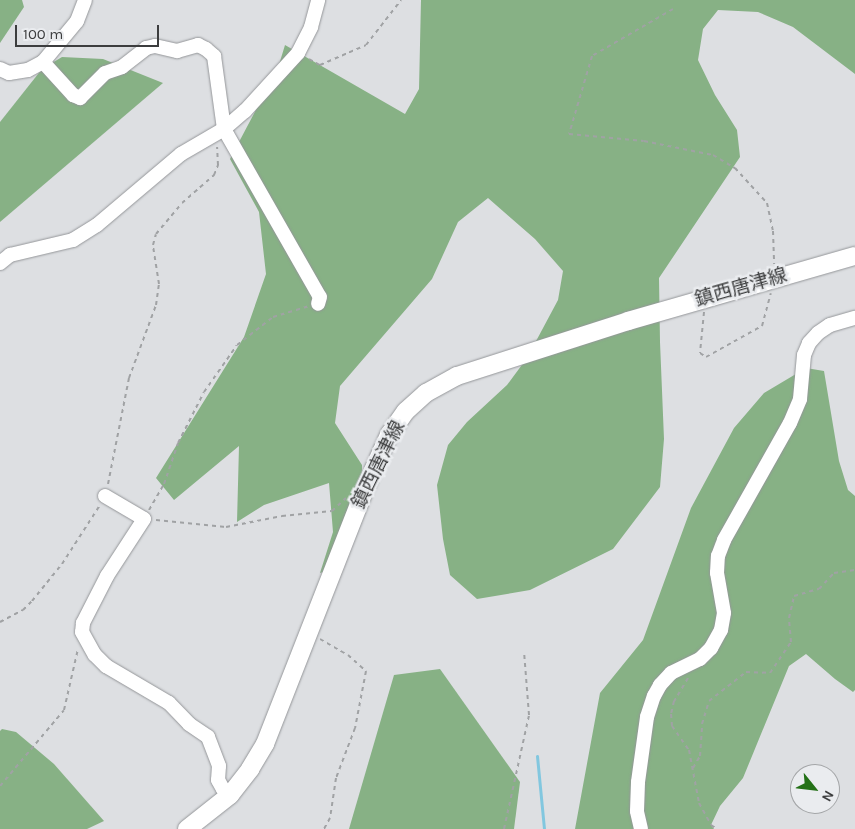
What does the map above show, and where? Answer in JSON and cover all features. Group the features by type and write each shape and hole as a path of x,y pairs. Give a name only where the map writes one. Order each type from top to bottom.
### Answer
{"main road":[{"name":"鎮西唐津線","path":"187,829 230,795 250,769 265,744 367,484 389,435 406,411 426,392 457,376 628,320 855,256"}],"street":[{"path":"0,69 9,73 28,70 43,62 77,21 85,0"},
{"path":"0,263 10,255 73,240 97,225 180,154 220,132 246,111 298,53 311,27 318,0"},
{"path":"43,62 73,95 80,98 105,73 122,67 146,48 156,46 176,51 198,45 214,56 220,132 320,297 318,304"},
{"path":"641,829 637,811 638,782 647,717 654,696 660,685 671,673 700,659 711,648 721,630 724,613 717,573 721,548 790,423 800,399 804,355 809,343 818,333 830,325 855,318"},
{"path":"105,496 144,519 108,576 83,623 82,632 95,655 106,666 169,703 189,724 208,737 219,766 218,780 223,789 230,795"}],"path":[{"path":"298,53 320,65 366,45 401,0"},
{"path":"673,9 592,56 569,134 644,141 713,155 735,168 767,203 773,231 775,278 762,326 706,357 700,353 706,298"},
{"path":"0,622 22,610 32,601 62,564 105,496 110,480 129,378 156,305 159,284 153,245 156,234 182,203 214,175 218,165 220,132"},
{"path":"318,304 273,317 237,344 204,392 178,443 164,484 144,519 226,527 282,516 332,511 358,486 367,484"},
{"path":"693,768 700,756 702,724 709,701 746,672 770,673 791,642 789,618 794,596 819,589 834,572 855,570"},
{"path":"0,786 64,710 82,632"},
{"path":"309,632 348,655 366,671 355,728 336,778 330,818 324,829"},
{"path":"504,829 529,714 524,651"},
{"path":"700,659 674,702 671,714 672,726 689,750 699,803 711,825 717,829"}],"green space":[{"path":"0,0 22,0 24,7 0,43"},
{"path":"421,0 855,0 855,74 793,27 758,12 718,10 703,29 698,60 715,95 737,130 740,157 659,278 664,439 660,487 613,549 530,590 477,599 450,575 443,539 437,485 448,445 467,422 507,385 527,358 558,300 563,271 535,239 488,198 458,222 432,279 340,386 335,423 362,465 362,484 327,571 320,573 333,532 329,483 264,505 237,522 239,446 174,500 156,478 244,337 266,274 259,212 230,159 278,68 285,45 405,114 419,89"},
{"path":"62,57 103,59 163,83 0,222 0,122 42,69"},
{"path":"806,368 824,371 839,461 848,490 855,496 855,690 853,692 835,679 806,654 789,666 743,778 720,806 711,825 714,829 575,829 600,693 643,640 691,508 734,428 764,393"},
{"path":"440,669 520,782 514,829 349,829 394,675"},
{"path":"2,729 16,732 54,764 104,821 87,829 0,829 0,731"}],"waterway":[{"path":"537,756 544,829"}]}
